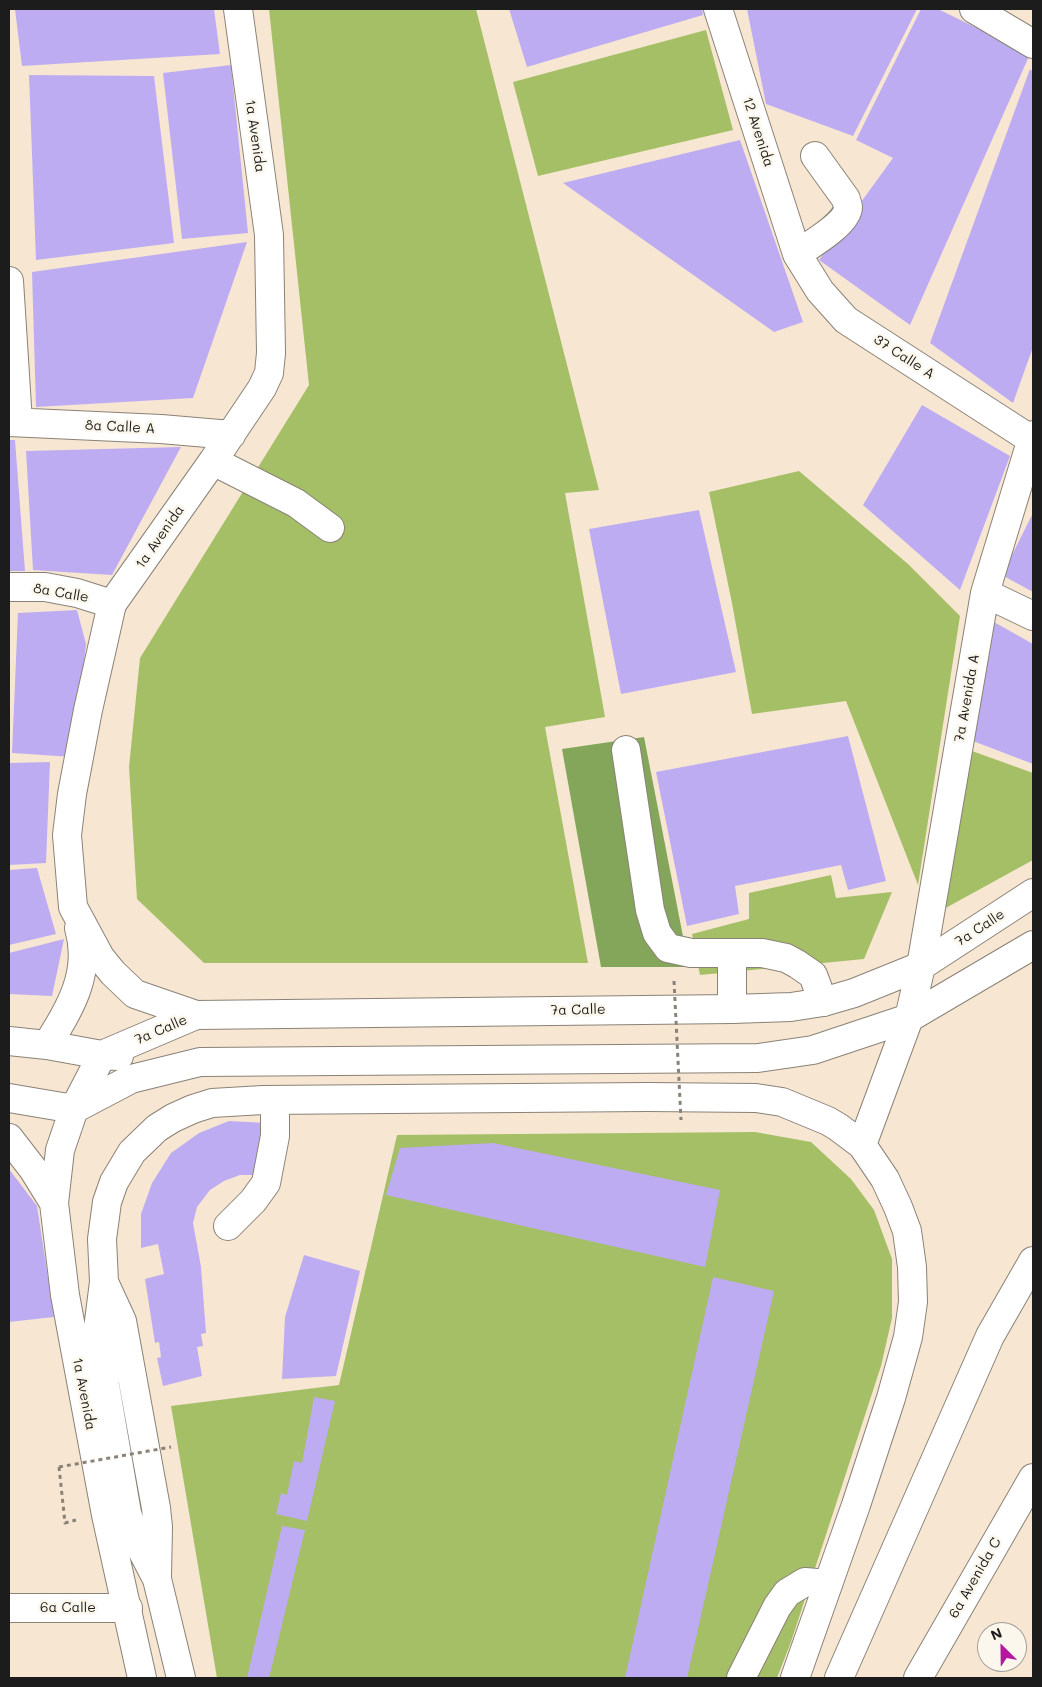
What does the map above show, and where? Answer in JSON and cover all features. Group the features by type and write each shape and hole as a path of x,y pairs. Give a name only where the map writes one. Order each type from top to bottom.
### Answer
{"main road":[{"name":"1a Avenida","path":"196,1015 135,994 100,958 74,907 68,835 72,794 88,710 112,604 231,435 269,373 271,353 269,235 238,9"},
{"name":"12 Avenida","path":"718,9 798,254"},
{"path":"974,9 1033,44"},
{"path":"798,254 839,224 846,214 848,207 846,199 815,156"},
{"name":"37 Calle A","path":"798,254 820,291 846,320 1032,437"},
{"path":"9,281 13,422"},
{"name":"8a Calle A","path":"13,422 161,429 231,435"},
{"name":"7a Avenida A","path":"862,1145 909,1018 921,966 985,593 1032,437"},
{"path":"213,461 296,503 330,528"},
{"name":"8a Calle","path":"9,587 44,587 77,593 112,604"},
{"path":"985,593 1033,616"},
{"path":"626,750 650,910 657,933 668,948 691,953 762,953 786,958 813,975 823,1002"},
{"name":"7a Calle","path":"102,1055 196,1015 791,1007 823,1002 854,993 921,966 1033,893"},
{"path":"47,1045 70,1007 81,974 83,940 74,907"},
{"name":"7a Calle","path":"9,1041 47,1045 102,1055 200,1062 758,1058 813,1050 909,1018 1033,945"},
{"path":"732,953 732,1008"},
{"path":"9,1098 74,1109 102,1055"},
{"name":"7a Calle","path":"74,1109 131,1079 200,1062"},
{"path":"181,1678 157,1579 134,1535 127,1513 105,1385 98,1329 104,1282 102,1239 106,1202 114,1182 132,1152 157,1128 173,1118 212,1103 237,1100 647,1097 756,1098 782,1102 828,1121 851,1135 862,1145 885,1179 907,1231 912,1267 913,1302 908,1337 891,1398 795,1678"},
{"path":"228,1226 253,1201 266,1184 275,1136 275,1100"},
{"name":"1a Avenida","path":"74,1109 60,1150 54,1203 65,1295 106,1515 142,1678"},
{"path":"9,1138 33,1169 54,1203"},
{"path":"838,1678 990,1336 1033,1261"},
{"name":"6a Avenida C","path":"918,1678 1033,1478"},
{"path":"741,1678 777,1607 787,1593 805,1582 828,1584"},
{"name":"6a Calle","path":"9,1608 128,1608"}],"path":[{"path":"674,981 681,1120"},
{"path":"65,1522 59,1467 171,1447"}],"green space":[{"path":"269,9 476,9 599,490 565,493 605,717 545,727 588,963 204,963 137,899 129,767 140,658 309,385"},
{"path":"706,30 733,130 538,176 513,82"},
{"path":"799,471 908,564 960,616 918,885 846,701 752,714 709,492"},
{"path":"644,737 689,967 601,967 562,749"},
{"path":"972,751 1033,773 1033,860 942,910"},
{"path":"831,875 836,898 892,892 864,959 700,975 692,934 749,919 749,893"},
{"path":"755,1132 811,1142 851,1179 874,1210 892,1259 892,1318 881,1366 791,1642 777,1678 217,1678 171,1406 339,1385 397,1135"}],"building":[{"path":"15,9 214,9 220,54 22,66"},
{"path":"509,9 702,9 703,15 527,67"},
{"path":"747,9 917,9 853,136 766,104"},
{"path":"921,9 938,9 1030,54 910,325 819,260 893,158 856,140"},
{"path":"231,65 248,233 182,239 163,73"},
{"path":"1030,69 1033,72 1033,347 1013,403 930,343"},
{"path":"29,75 154,76 174,243 36,260"},
{"path":"740,140 803,322 774,332 563,183"},
{"path":"247,242 193,398 36,407 32,272"},
{"path":"922,405 1010,456 960,590 863,505"},
{"path":"9,440 15,440 25,571 9,571"},
{"path":"181,447 112,575 33,570 26,451"},
{"path":"699,510 736,672 621,694 589,529"},
{"path":"1033,513 1033,592 1002,575"},
{"path":"77,610 86,644 73,757 12,753 18,613"},
{"path":"994,622 1033,644 1033,764 973,741"},
{"path":"848,736 886,881 848,890 841,865 735,886 739,914 687,926 656,772"},
{"path":"50,762 46,863 9,865 9,763"},
{"path":"37,868 56,934 9,945 9,870"},
{"path":"64,939 52,996 9,994 9,953"},
{"path":"229,1121 266,1123 259,1175 240,1175 224,1181 210,1190 197,1207 193,1223 201,1267 206,1333 201,1334 203,1346 197,1347 202,1376 163,1386 157,1358 161,1357 159,1342 155,1343 145,1279 164,1274 158,1244 141,1248 141,1214 152,1183 171,1153 199,1133"},
{"path":"493,1143 720,1190 705,1267 386,1195 400,1148"},
{"path":"9,1169 37,1206 54,1317 9,1322"},
{"path":"304,1255 360,1271 336,1376 282,1379 285,1317"},
{"path":"713,1277 774,1291 687,1678 625,1678"},
{"path":"314,1397 335,1401 307,1521 276,1514 281,1493 287,1495 294,1461 302,1463"},
{"path":"282,1526 305,1530 269,1678 247,1678"}]}
